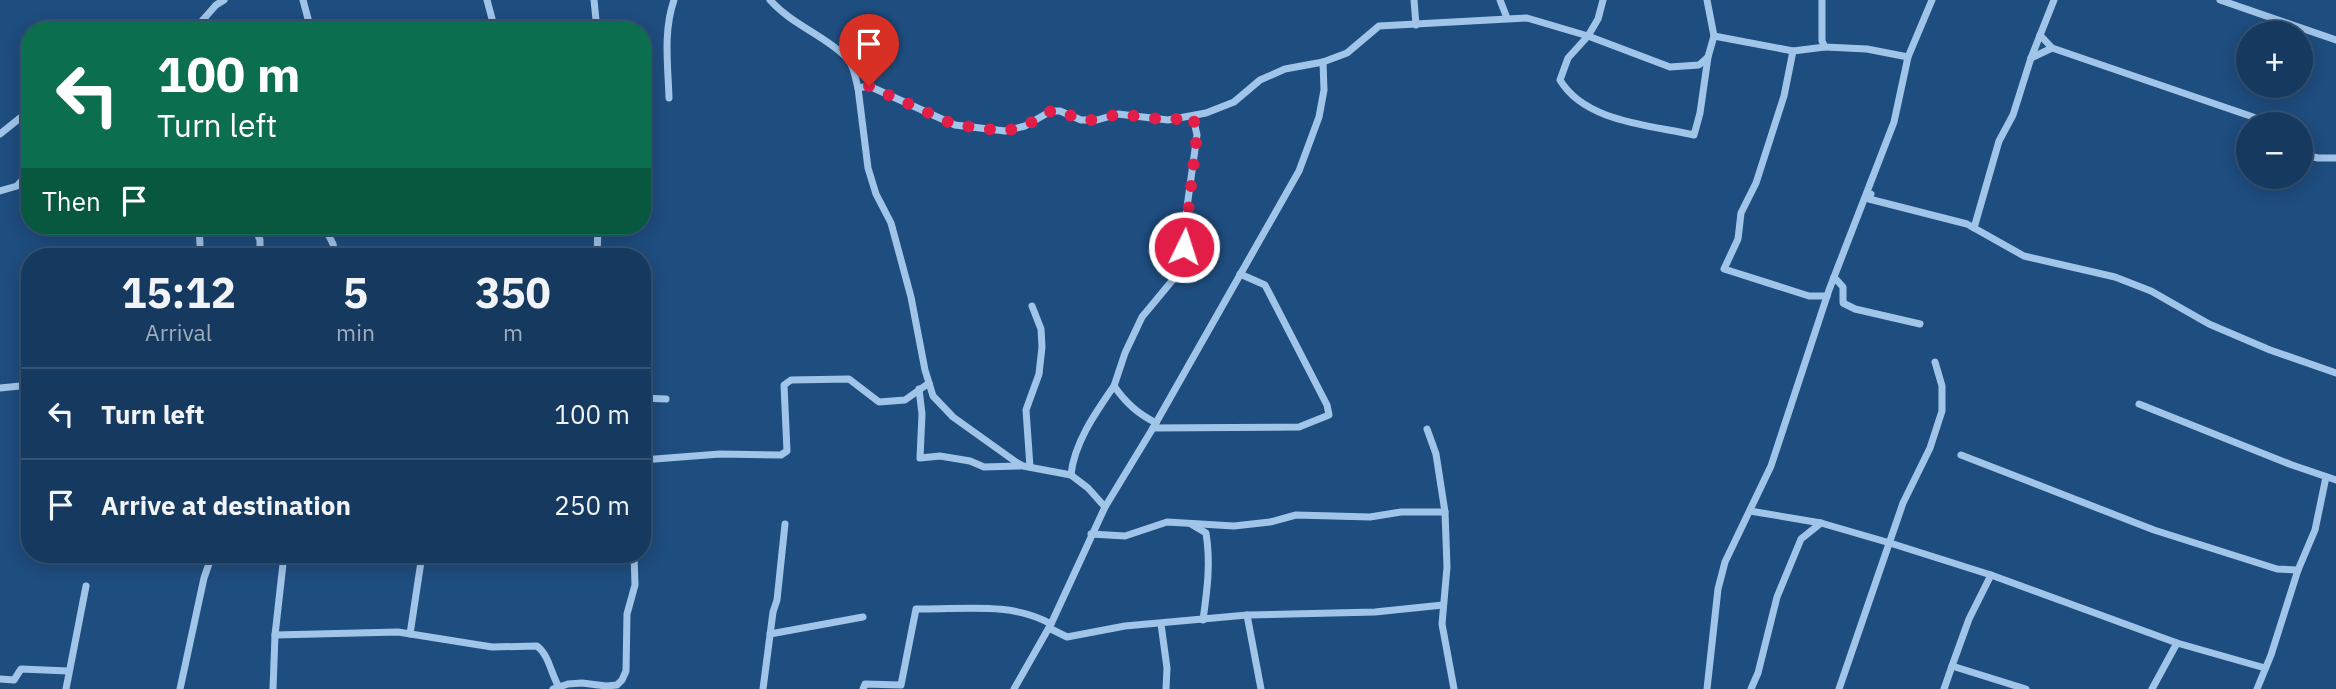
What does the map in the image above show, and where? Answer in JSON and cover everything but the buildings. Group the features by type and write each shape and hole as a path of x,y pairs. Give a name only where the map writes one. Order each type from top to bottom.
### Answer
{"street":[{"path":"203,21 224,0"},
{"path":"303,0 309,21"},
{"path":"487,0 493,21"},
{"path":"594,0 596,21"},
{"path":"669,98 667,46 669,15 674,0"},
{"path":"770,0 780,11 846,58 853,70 858,88 868,168 876,194 891,223 905,272 933,396 946,411 1027,467"},
{"path":"780,0 780,11"},
{"path":"1414,0 1416,25"},
{"path":"1500,0 1507,18"},
{"path":"1603,0 1598,19 1588,36 1568,58 1560,80 1568,94 1600,114 1694,135 1714,36 1707,0"},
{"path":"1822,0 1822,41 1825,47"},
{"path":"1933,0 1908,57 1894,122 1869,199 1949,219 2024,256 2115,277 2151,291 2221,329 2270,350 2336,373"},
{"path":"1974,229 1999,141 2013,115 2031,58 2054,0"},
{"path":"2220,0 2336,40"},
{"path":"858,88 869,86 955,125 1005,131 1025,126 1051,111 1060,111 1081,120 1097,120 1118,114 1168,120 1193,117 1234,102 1260,80 1285,69 1323,62 1347,53 1379,26 1527,18 1588,36 1670,67 1699,65 1708,57"},
{"path":"2040,35 2052,48 2239,112"},
{"path":"1714,36 1793,51 1825,47 1867,48 1908,57"},
{"path":"2031,58 2052,48"},
{"path":"1793,51 1784,96 1756,183 1741,212 1738,239 1724,269 1809,296 1827,296"},
{"path":"1014,689 1050,626 1105,507 1299,171 1319,117 1324,90 1323,62"},
{"path":"0,134 21,117"},
{"path":"1071,475 1072,464 1094,416 1114,386 1142,317 1182,267 1197,135 1193,117"},
{"path":"1707,689 1720,579 1725,562 1771,466 1827,296 1894,122"},
{"path":"2313,158 2336,158"},
{"path":"0,191 17,186 21,181"},
{"path":"199,235 200,245"},
{"path":"1114,386 1127,405 1154,425 1299,427 1329,415 1327,405 1265,285 1240,274"},
{"path":"1834,278 1843,287 1843,303 1855,309 1920,324"},
{"path":"1027,467 1026,410 1039,374 1042,347 1041,329 1032,306"},
{"path":"1839,689 1903,503 1930,448 1942,411 1942,386 1935,362"},
{"path":"651,459 720,454 781,455 787,451 784,385 791,380 849,379 879,402 905,400 929,383"},
{"path":"0,388 21,386"},
{"path":"919,389 922,411 920,458 940,456 971,461 984,467 1027,467 1071,475 1088,488 1105,507"},
{"path":"651,398 666,399"},
{"path":"905,400 922,411"},
{"path":"2139,404 2336,480"},
{"path":"1427,429 1439,465 1445,512 1447,567 1442,624 1454,689"},
{"path":"1961,455 2154,530 2277,569 2298,570"},
{"path":"2257,689 2298,570 2315,530 2326,477"},
{"path":"1750,511 1821,523 1890,542 1991,575 2177,643 2265,668"},
{"path":"1091,534 1125,536 1167,522 1234,526 1269,522 1296,515 1370,517 1401,512 1445,512"},
{"path":"1751,689 1758,673 1777,597 1801,539 1821,523"},
{"path":"763,689 777,600 785,524"},
{"path":"1191,524 1206,533 1208,548 1208,586 1203,620"},
{"path":"180,689 209,563"},
{"path":"273,689 275,635 283,563"},
{"path":"410,634 421,563"},
{"path":"275,635 410,634 492,647 537,646 545,655 556,688 582,683 617,685 626,671 627,614 635,584 634,563"},
{"path":"1944,689 1969,619 1991,575"},
{"path":"66,689 86,586"},
{"path":"863,689 865,684 901,685 916,608 1009,610 1037,616 1067,637 1125,626 1247,615 1375,612 1443,605"},
{"path":"1247,615 1261,689"},
{"path":"770,634 863,617"},
{"path":"1161,624 1167,668 1166,689"},
{"path":"2152,689 2177,643"},
{"path":"1952,666 2026,689"},
{"path":"0,679 14,680 22,669 68,671"}],"route":[{"path":"869,86 955,125 1005,131 1025,126 1051,111 1060,111 1081,120 1097,120 1118,114 1168,120 1193,117 1197,135 1184,247"}]}
